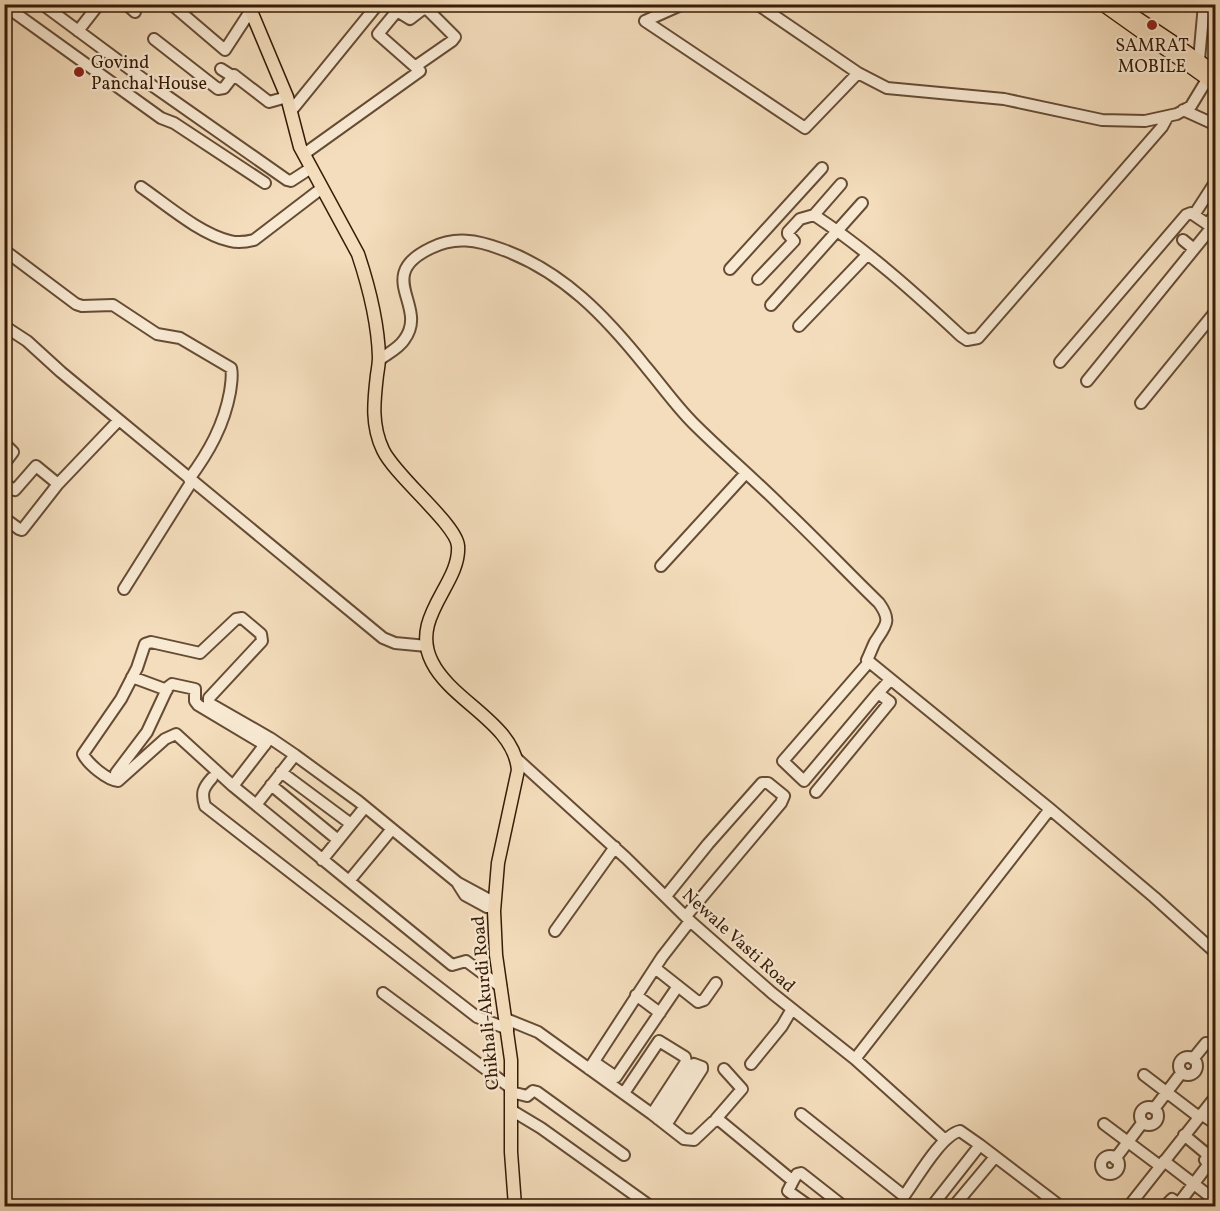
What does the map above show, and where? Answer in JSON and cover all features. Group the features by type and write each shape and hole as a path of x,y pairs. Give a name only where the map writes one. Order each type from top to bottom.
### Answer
{"main road":[{"path":"1102,4 1196,62"},
{"path":"1116,4 1213,75"},
{"path":"249,7 287,97 295,131 304,154 358,254 363,270 378,333 380,360 374,421 384,453 448,527 458,543 457,561 431,614 426,639 431,661 439,672 497,729 513,749 517,759"},
{"name":"Chikhali-Akurdi Road","path":"515,1206 511,1152 511,1060 496,955 494,907 498,863 518,770 517,759"}],"street":[{"path":"42,4 287,180 291,181 311,168"},
{"path":"126,4 135,12"},
{"path":"171,4 225,51 249,7"},
{"path":"291,111 378,4"},
{"path":"683,4 645,21 805,128 858,73"},
{"path":"757,4 858,73 887,88 1004,99 1102,120 1144,121 1183,110 1194,102 1213,75"},
{"path":"1196,62 1204,4"},
{"path":"4,6 161,118 174,123 265,183"},
{"path":"78,31 92,7"},
{"path":"304,154 420,71 378,34 397,11 410,19 423,9 428,10 455,37 416,66"},
{"path":"154,39 218,89 224,88 232,76"},
{"path":"221,69 232,76 237,76 269,102 287,97"},
{"path":"1183,110 1215,125"},
{"path":"814,215 837,230 961,336 967,339 978,338 1162,127 1168,116"},
{"path":"730,268 822,168"},
{"path":"1194,215 1215,181"},
{"path":"758,279 794,241 788,231 800,219 814,215 841,184"},
{"path":"141,188 216,236 231,242 243,242 254,240 322,188"},
{"path":"771,305 862,203"},
{"path":"1060,363 1188,213 1212,227"},
{"path":"1087,381 1212,227 1215,213"},
{"path":"380,360 404,342 408,334 411,310 403,276 414,258 432,247 462,239 483,242 532,262 558,277 595,308 688,418 784,508 879,603 887,619 885,630 874,644 867,660 1050,809 1154,897 1215,953"},
{"path":"1183,240 1194,249"},
{"path":"4,266 8,253 76,304 82,306 113,305 157,334 180,338 231,368 232,376 223,423 124,590"},
{"path":"799,326 867,255"},
{"path":"1141,403 1215,311"},
{"path":"4,326 27,341 118,420 384,639 427,646"},
{"path":"4,518 22,530 58,484 118,420"},
{"path":"4,443 13,452 4,464"},
{"path":"4,484 15,490 36,466 58,484"},
{"path":"661,566 746,473"},
{"path":"267,741 208,701 262,641 261,633 242,618 236,619 197,653 147,643 121,699 83,754 110,779 118,781 165,739 176,734 233,786 452,965 466,961 501,987"},
{"path":"869,662 783,761 804,781 890,680"},
{"path":"132,677 167,690"},
{"path":"116,773 147,732 172,684 195,689 195,701 198,705 295,755 392,828 458,883 465,895 494,907"},
{"path":"816,792 901,688"},
{"path":"878,693 890,702"},
{"path":"233,786 267,741"},
{"path":"256,805 295,755"},
{"name":"Newale Vasti Road","path":"517,759 615,847 688,918 792,1009 855,1059 944,1139"},
{"path":"281,772 351,824"},
{"path":"212,778 203,789 202,797 205,806 477,1017 538,1032 616,1077 678,986"},
{"path":"592,1065 688,918 781,803 784,796 768,783 762,783 666,896"},
{"path":"271,785 338,840"},
{"path":"322,860 365,807"},
{"path":"855,1059 1050,809"},
{"path":"349,881 392,828"},
{"path":"555,932 615,847"},
{"path":"655,968 701,1002 716,983"},
{"path":"383,993 511,1090 526,1096 533,1091 537,1092 624,1155"},
{"path":"636,995 660,1013"},
{"path":"751,1064 782,1026 792,1009"},
{"path":"624,1093 659,1041 685,1057 686,1062 659,1119"},
{"path":"1115,1159 1143,1122 1139,1117 1147,1107 1154,1109 1182,1072 1179,1065 1188,1056 1193,1059 1206,1042"},
{"path":"694,1064 702,1067 702,1069 659,1119 694,1064"},
{"path":"592,1065 624,1093 688,1141 694,1140 716,1119 742,1089 724,1069"},
{"path":"1144,1075 1215,1124"},
{"path":"1129,1206 1215,1096"},
{"path":"511,1110 541,1128 650,1206"},
{"path":"801,1114 904,1196"},
{"path":"716,1119 722,1121 793,1181"},
{"path":"1104,1124 1193,1184 1215,1202"},
{"path":"897,1206 944,1139 957,1130 1060,1206"},
{"path":"1165,1206 1172,1199 1180,1205 1212,1159 1184,1135"},
{"path":"932,1206 980,1145"},
{"path":"954,1206 995,1156"},
{"path":"809,1206 788,1191 797,1174 801,1173 843,1206"}],"place":[{"name":"SAMRAT MOBILE","path":"1152,25"},
{"name":"Govind Panchal House","path":"79,72"}]}
